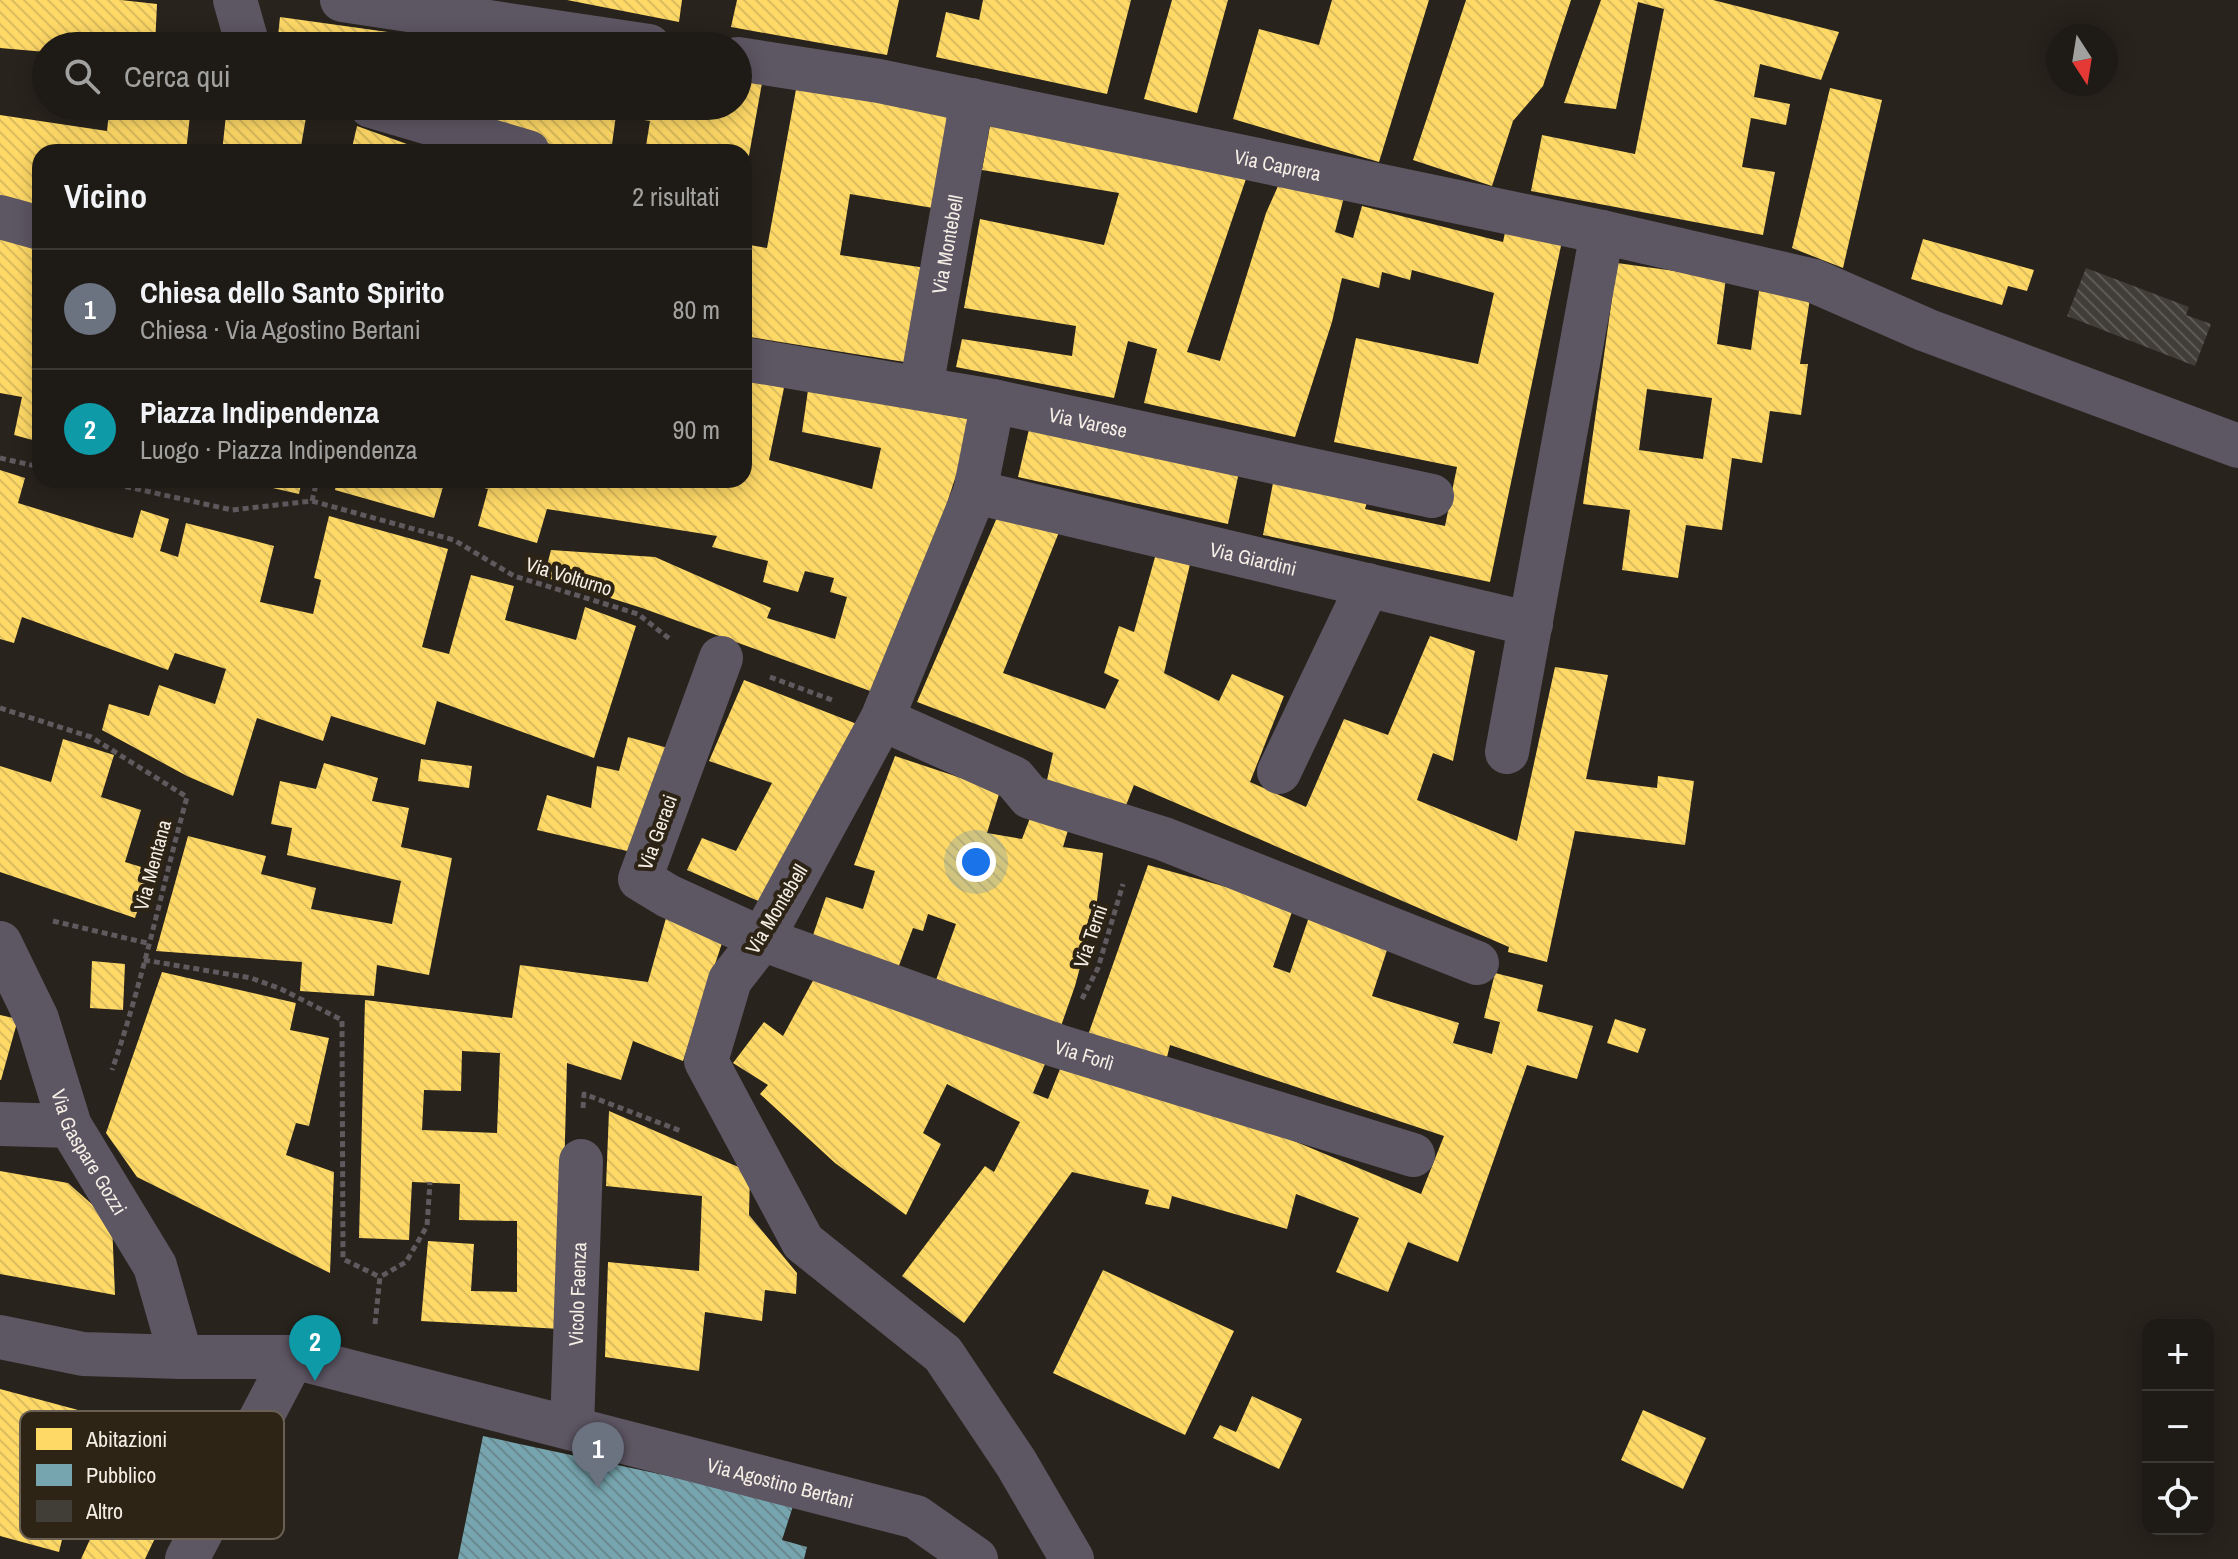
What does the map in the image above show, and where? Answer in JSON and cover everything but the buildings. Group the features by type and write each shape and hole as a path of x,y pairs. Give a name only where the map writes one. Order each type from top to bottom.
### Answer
{"street":[{"path":"235,0 244,32"},
{"path":"342,0 556,32"},
{"name":"Via Caprera","path":"752,61 879,81 972,100 1602,232 1814,281 1926,330 2238,446"},
{"name":"Via Montebell","path":"921,388 972,100"},
{"path":"419,120 501,144"},
{"path":"0,217 32,226"},
{"path":"1507,752 1602,232"},
{"name":"Via Varese","path":"752,360 993,401 1432,496"},
{"name":"Via Montebell","path":"993,401 975,492 882,719 762,939 730,980 706,1061 803,1242 943,1354 1016,1463 1072,1559"},
{"name":"Via Giardini","path":"975,492 1531,624"},
{"path":"1279,772 1368,585"},
{"name":"Via Geraci","path":"721,658 640,879 668,896 762,939"},
{"path":"882,719 1014,778 1030,797 1164,839 1477,963"},
{"name":"Via Forlì","path":"762,939 1058,1046 1413,1155"},
{"name":"Via Gaspare Gozzi","path":"0,943 37,1019 70,1126 155,1266 181,1357"},
{"path":"0,1124 70,1126"},
{"name":"Vicolo Faenza","path":"572,1428 581,1161"},
{"name":"Via Agostino Bertani","path":"0,1337 83,1354 293,1357 916,1517 976,1559"},
{"path":"265,1411 293,1357"},
{"path":"187,1559 197,1539"}],"path":[{"path":"0,458 32,465"},
{"name":"Via Volturno","path":"132,488 232,510 312,501 454,540 514,576 638,614 668,639 882,719"},
{"path":"312,501 315,488"},
{"name":"Via Mentana","path":"0,708 91,737 187,797 147,943 133,1010 98,1112 70,1126"},
{"name":"Via Terni","path":"1058,1046 1098,968 1139,832"},
{"path":"38,918 147,943"},
{"path":"144,960 251,978 281,989 342,1020 343,1259 380,1277"},
{"path":"581,1161 584,1094 734,1151 747,1140"},
{"path":"380,1277 406,1262 427,1226 430,1182"},
{"path":"369,1376 380,1277"}],"place":[{"name":"Piazza Indipendenza","path":"315,1381"},
{"name":"Chiesa dello Santo Spirito","path":"598,1488"}]}
